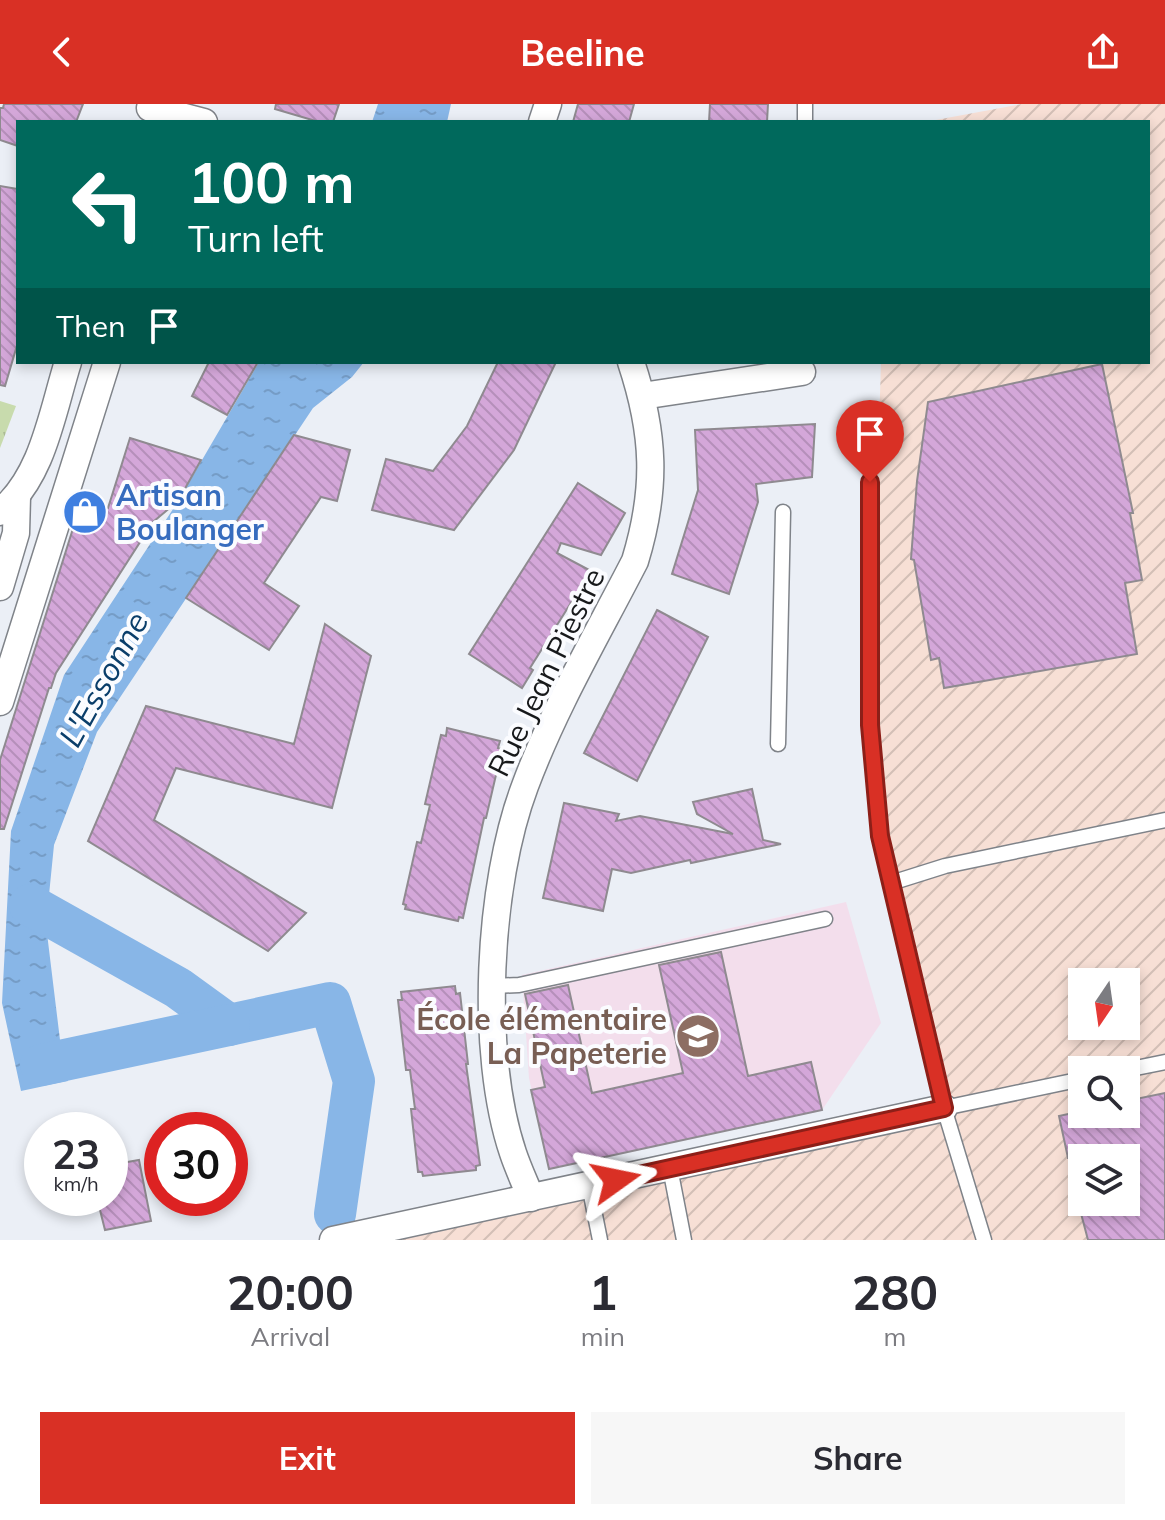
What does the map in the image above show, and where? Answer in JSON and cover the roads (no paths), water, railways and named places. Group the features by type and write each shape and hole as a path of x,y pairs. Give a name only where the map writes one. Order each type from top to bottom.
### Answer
{"street":[{"path":"147,111 186,120"},
{"path":"0,587 16,533 8,505 37,461 67,364"},
{"path":"0,702 106,364"},
{"name":"Rue Jean Piestre","path":"531,1198 512,1152 496,1073 493,986 495,911 504,856 523,790 549,729 635,561 643,535 651,498 651,465 642,396 632,364"},
{"path":"642,396 796,369"},
{"path":"344,1238 944,1108"}],"lane":[{"path":"870,482 870,725 880,836 944,1108 984,1240"},
{"path":"778,744 783,512"},
{"path":"891,883 945,866 1165,820"},
{"path":"493,986 519,985 825,919"},
{"path":"1140,1067 1165,1062"},
{"path":"944,1108 1068,1082"},
{"path":"670,1168 684,1240"},
{"path":"589,1185 600,1240"}],"water":[{"path":"378,104 451,104 447,120 373,120"},
{"name":"L'Essonne","path":"258,364 362,364 352,377 313,408 97,732 54,845 46,925 68,1081 21,1091 2,1003 11,831 64,675 177,503"}],"waterway":[{"path":"30,905 178,988 229,1025 330,1003 354,1081 335,1214"},
{"path":"41,1065 229,1025"}],"place":[{"name":"Artisan Boulanger","path":"85,512"},
{"name":"École élémentaire La Papeterie","path":"698,1036"}]}
